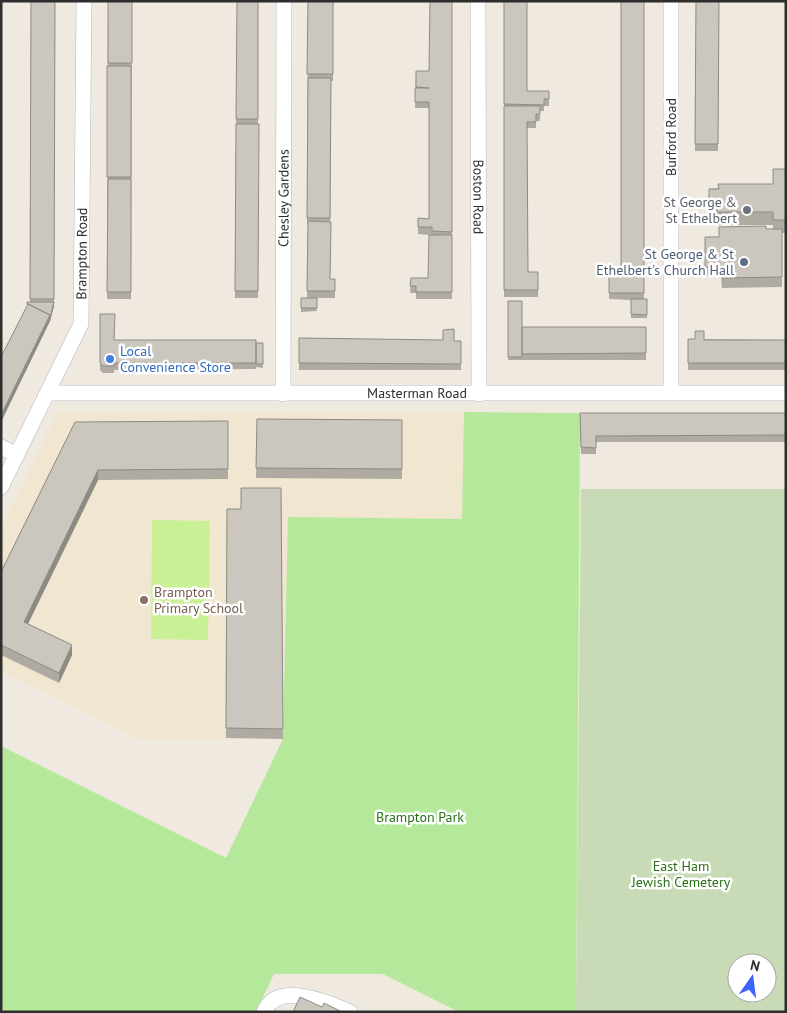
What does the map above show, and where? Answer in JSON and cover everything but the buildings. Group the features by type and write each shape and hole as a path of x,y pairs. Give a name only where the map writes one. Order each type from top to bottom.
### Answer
{"street":[{"name":"Brampton Road","path":"1,487 81,324 84,1"},
{"name":"Chesley Gardens","path":"283,394 284,1"},
{"name":"Boston Road","path":"478,1 479,394"},
{"name":"Burford Road","path":"670,1 671,392"},
{"name":"Masterman Road","path":"48,393 786,393"},
{"path":"1,447 17,455"},
{"path":"264,1012 266,1007 276,1000 294,994 328,1003 350,1012"}],"shaded area":[{"name":"Brampton Primary School","path":"58,412 464,412 462,519 288,517 283,739 140,739 1,671 1,528"}],"green space":[{"name":"Brampton Park","path":"464,412 580,413 576,1012 459,1012 383,974 274,974 256,1012 1,1012 1,746 226,858 283,739 288,517 462,519"},
{"name":"East Ham Jewish Cemetery","path":"581,489 786,489 786,1012 576,1012"},
{"path":"152,520 210,521 208,640 151,639"}],"place":[{"name":"St George & St Ethelbert","path":"747,210"},
{"name":"St George & St Ethelbert's Church Hall","path":"744,262"},
{"name":"Local Convenience Store","path":"110,359"},
{"name":"Brampton Primary School","path":"144,600"}]}
